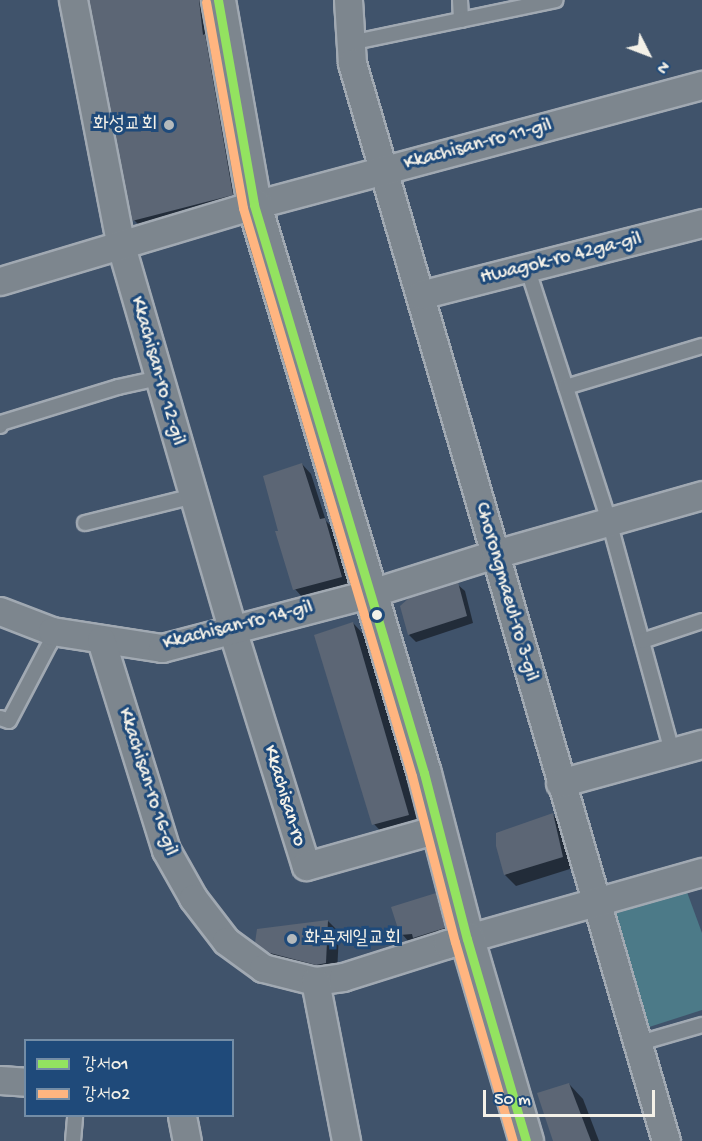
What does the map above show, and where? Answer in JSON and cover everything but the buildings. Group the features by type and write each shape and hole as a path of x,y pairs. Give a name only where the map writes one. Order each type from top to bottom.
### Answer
{"street":[{"name":"Kkachisan-ro 12-gil","path":"73,0 121,246 232,629"},
{"path":"218,0 254,205 370,593 526,1141"},
{"name":"Chorongmaeul-ro 3-gil","path":"348,0 352,63 666,1141"},
{"name":"Kkachisan-ro 11-gil","path":"254,205 702,85"},
{"path":"0,281 254,205"},
{"name":"Hwagok-ro 42ga-gil","path":"420,295 702,222"},
{"name":"Kkachisan-ro 14-gil","path":"0,611 52,631 162,648 370,593 495,554 702,495"},
{"name":"Kkachisan-ro","path":"232,629 306,866 438,828"},
{"name":"Kkachisan-ro 16-gil","path":"101,640 166,850 193,898 226,941 263,968 315,981 343,977 702,872"},
{"path":"560,783 702,744"},
{"path":"315,981 346,1141"},
{"path":"0,1080 24,1082"},
{"path":"182,1117 187,1141"}],"lane":[{"path":"460,0 462,20"},
{"path":"350,43 556,0"},
{"path":"527,267 609,521 672,752"},
{"path":"566,387 702,346"},
{"path":"0,426 1,423 118,387 159,378"},
{"path":"85,523 194,495"},
{"path":"642,641 702,621"},
{"path":"0,718 9,721 50,643 52,631"},
{"path":"636,1044 702,1025"},
{"path":"73,1141 75,1117"}],"shaded area":[{"path":"687,892 702,933 702,1010 643,1029 609,914"}],"transit line":[{"name":"강서01","path":"218,0 254,205 424,773 467,939 526,1141"},
{"name":"강서02","path":"206,2 243,208 412,776 455,942 513,1141"}],"place":[{"name":"화성교회","path":"169,125"},
{"name":"화곡제일교회","path":"292,939"}]}
